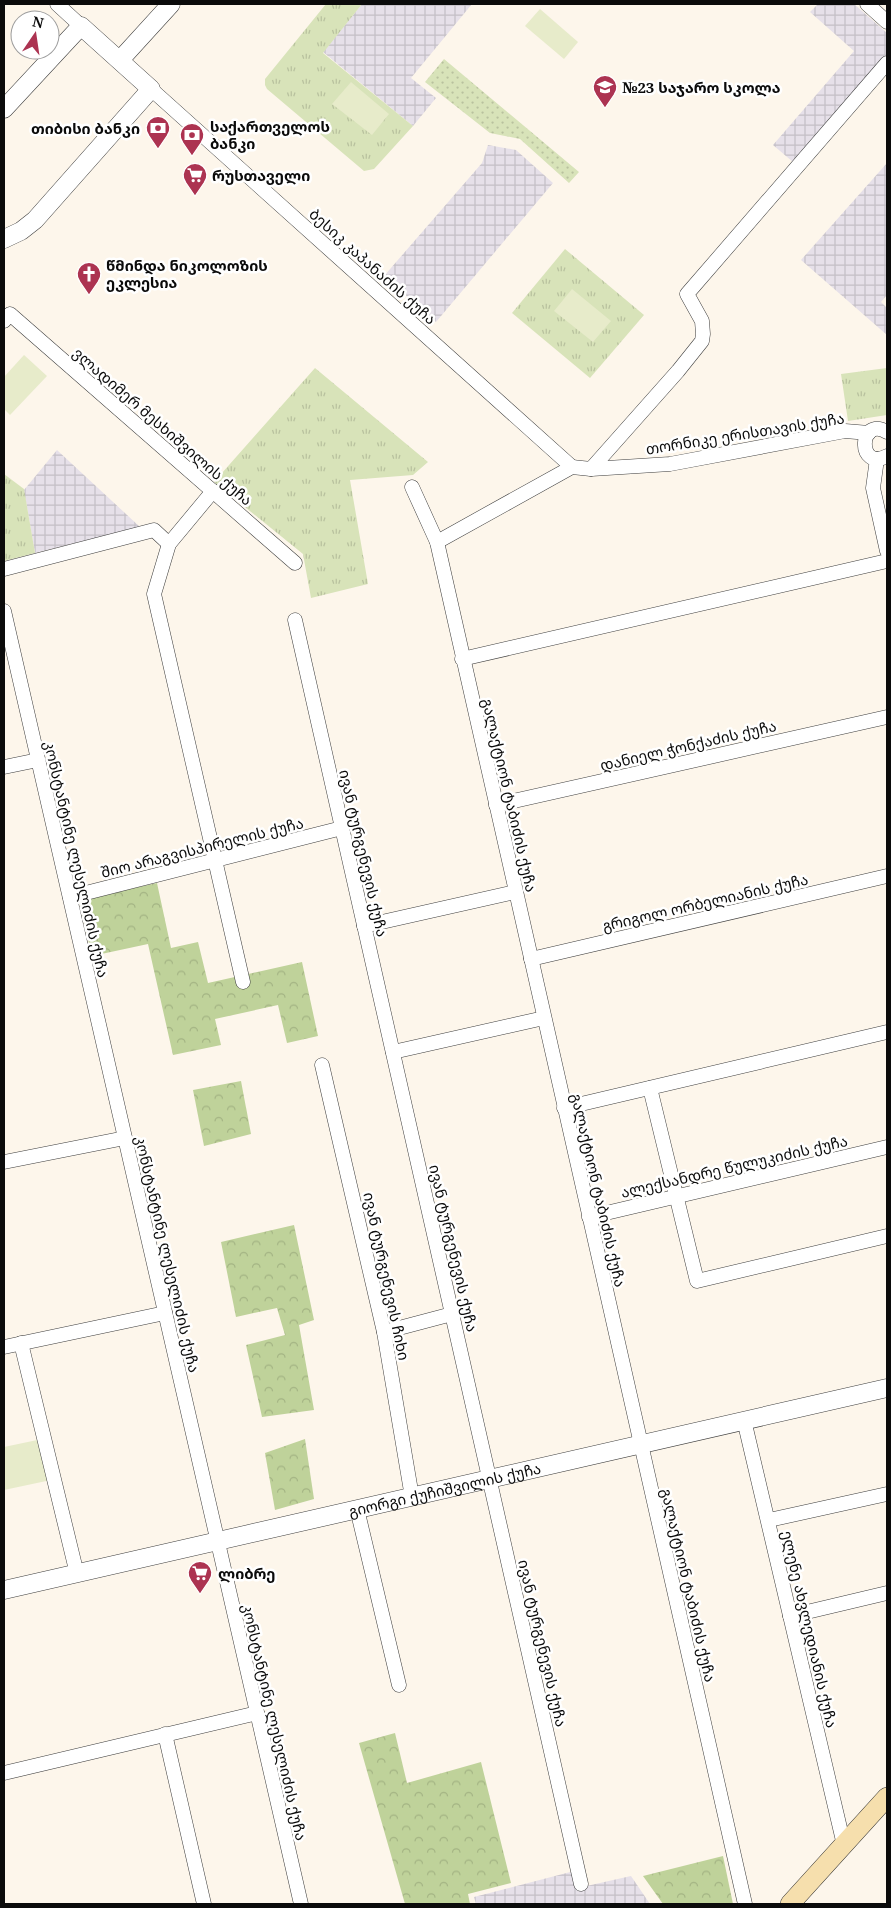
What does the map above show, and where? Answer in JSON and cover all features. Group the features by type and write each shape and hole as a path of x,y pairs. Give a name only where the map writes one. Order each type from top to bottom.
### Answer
{"main road":[{"path":"790,1904 887,1797"}],"street":[{"path":"4,239 21,232 35,220 151,89 56,4"},
{"path":"120,60 171,4"},
{"path":"867,4 887,22"},
{"path":"4,110 81,26"},
{"path":"590,469 678,371 702,341 702,321 687,294 887,63"},
{"name":"ბესიკ კაპანაძის ქუჩა","path":"151,89 572,468"},
{"path":"4,227 21,232"},
{"name":"ვლადიმერ მესხიშვილის ქუჩა","path":"7,318 295,563"},
{"name":"თორნიკე ერისთავის ქუჩა","path":"572,468 590,469 670,464 845,431 869,433 876,429 887,432"},
{"path":"869,433 864,446 868,454 882,457 873,488 887,551"},
{"path":"437,542 572,468"},
{"name":"გალაქტიონ ტაბიძის ქუჩა","path":"412,487 437,542 745,1904"},
{"path":"212,491 169,544 154,594 243,982"},
{"path":"4,569 154,530 169,544"},
{"path":"462,659 887,561"},
{"name":"კონსტანტინე ლესელიძის ქუჩა","path":"4,611 300,1904"},
{"name":"ივან ტურგენევის ქუჩა","path":"295,620 582,1884"},
{"name":"დანიელ ჭონქაძის ქუჩა","path":"496,805 887,717"},
{"path":"4,767 38,760"},
{"name":"შიო არაგვისპირელის ქუჩა","path":"70,897 342,828"},
{"name":"გრიგოლ ორბელიანის ქუჩა","path":"531,959 887,876"},
{"path":"364,926 515,892"},
{"path":"393,1052 544,1018"},
{"path":"564,1108 887,1032"},
{"name":"ივან ტურგენევის ჩიხი","path":"322,1065 384,1332 412,1497"},
{"path":"650,1088 697,1282 887,1236"},
{"path":"4,1162 125,1138"},
{"name":"ალექსანდრე წულუკიძის ქუჩა","path":"589,1217 887,1147"},
{"path":"4,1347 165,1313"},
{"path":"384,1332 452,1314"},
{"path":"21,1343 77,1574"},
{"name":"გიორგი ქუჩიშვილის ქუჩა","path":"4,1590 887,1388"},
{"name":"ელენე ახვლედიანის ქუჩა","path":"744,1420 844,1845"},
{"path":"769,1520 887,1494"},
{"path":"357,1509 399,1685"},
{"path":"790,1616 887,1593"},
{"path":"4,1773 257,1713"},
{"path":"165,1734 204,1904"}],"shaded area":[{"path":"362,4 472,4 411,78 436,98 413,126 323,52"},
{"path":"818,4 854,4 887,33 887,54 793,162 773,145 854,51 810,12"},
{"path":"488,145 516,150 553,183 436,322 384,276 482,163"},
{"path":"887,163 887,295 881,302 887,308 887,335 801,260"},
{"path":"57,450 140,527 35,553 24,490"},
{"path":"578,1870 582,1887 631,1876 650,1904 476,1904 474,1897"}],"green space":[{"path":"326,4 362,4 323,53 413,126 374,169 364,171 267,89 265,85 265,79"},
{"path":"540,9 578,42 564,59 525,26"},
{"path":"444,59 579,172 569,183 520,139 490,133 425,82"},
{"path":"351,82 389,114 372,135 332,104"},
{"path":"565,249 644,315 590,378 512,313"},
{"path":"572,289 611,321 593,342 554,311"},
{"path":"24,355 47,376 10,415 4,409 4,377"},
{"path":"315,368 428,462 413,475 350,480 368,584 311,598 303,554 214,482"},
{"path":"887,368 887,415 848,421 841,374"},
{"path":"4,474 24,489 35,553 4,561"},
{"path":"157,883 171,948 198,942 208,983 302,962 318,1036 287,1043 278,1005 215,1019 221,1045 173,1055 148,944 92,956 79,900"},
{"path":"241,1081 251,1134 204,1146 193,1090"},
{"path":"294,1225 314,1320 299,1325 314,1410 262,1417 246,1345 285,1335 277,1308 236,1317 221,1242"},
{"path":"42,1439 51,1480 4,1490 4,1447"},
{"path":"305,1439 314,1499 275,1510 265,1453"},
{"path":"395,1733 407,1783 481,1762 511,1883 468,1894 470,1904 405,1904 359,1743"},
{"path":"723,1856 733,1904 663,1904 643,1876"}],"place":[{"name":"№23 საჯარო სკოლა","path":"605,108"},
{"name":"თიბისი ბანკი","path":"158,149"},
{"name":"საქართველოს ბანკი","path":"192,156"},
{"name":"რუსთაველი","path":"195,196"},
{"name":"წმინდა ნიკოლოზის ეკლესია","path":"89,295"},
{"name":"ლიბრე","path":"200,1594"}]}
